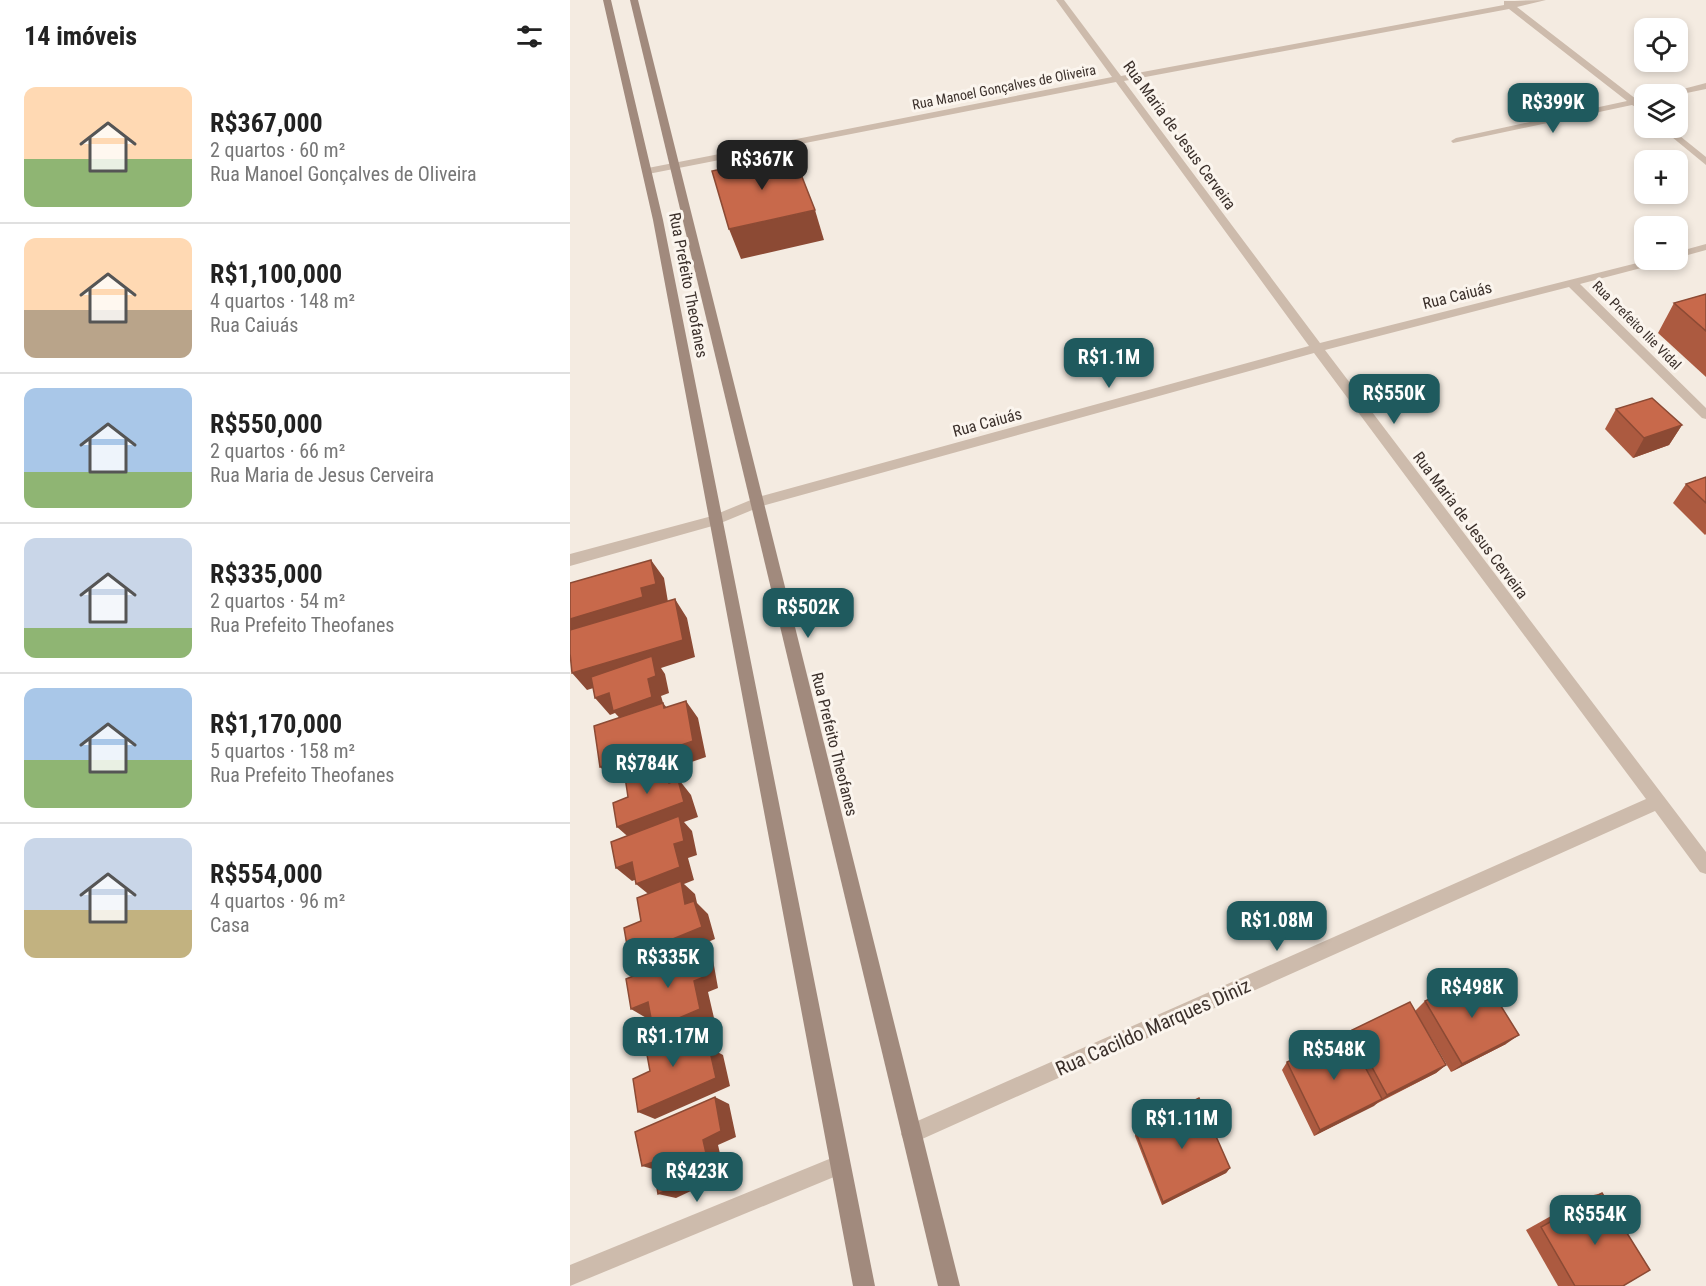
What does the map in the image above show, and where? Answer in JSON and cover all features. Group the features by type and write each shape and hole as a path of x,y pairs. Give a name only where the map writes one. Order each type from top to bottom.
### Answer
{"main road":[{"name":"Rua Prefeito Theofanes","path":"607,0 648,171 864,1286"},
{"name":"Rua Prefeito Theofanes","path":"634,0 677,165 910,1134 949,1286"}],"street":[{"name":"Rua Maria de Jesus Cerveira","path":"1060,0 1317,348 1706,866"},
{"path":"1502,0 1634,97"},
{"name":"Rua Manoel Gonçalves de Oliveira","path":"648,171 1118,79 1542,0"},
{"path":"1688,90 1706,86"},
{"path":"1456,141 1634,102"},
{"path":"1677,138 1706,162"},
{"path":"1688,252 1706,247"},
{"name":"Rua Caiuás","path":"570,560 716,520 758,502 1317,348 1634,267"},
{"name":"Rua Prefeito Ilie Vidal","path":"1572,283 1706,415"},
{"name":"Rua Cacildo Marques Diniz","path":"910,1134 1658,802"},
{"path":"570,1276 839,1165"}],"building":[{"path":"793,154 815,210 729,229 712,171"},
{"path":"1706,294 1706,331 1674,303"},
{"path":"1652,398 1682,425 1644,438 1616,409"},
{"path":"1706,477 1706,503 1686,484"},
{"path":"651,560 656,584 641,588 643,597 570,619 570,583"},
{"path":"675,599 683,640 572,673 570,630"},
{"path":"652,656 656,676 648,679 652,697 613,711 609,693 595,698 591,677"},
{"path":"686,701 693,741 664,751 663,746 600,767 594,726 663,703 664,708"},
{"path":"665,762 669,783 678,780 684,802 617,827 613,803 628,797 625,777"},
{"path":"679,816 684,841 674,844 680,867 636,884 632,862 616,868 611,842"},
{"path":"681,881 685,904 694,901 702,927 629,957 624,928 641,921 637,898"},
{"path":"699,949 704,977 694,981 700,1009 653,1029 648,1002 631,1009 626,979"},
{"path":"1481,974 1519,1035 1462,1064 1425,1001"},
{"path":"1410,1002 1446,1065 1387,1095 1352,1030"},
{"path":"693,1023 698,1051 709,1047 716,1078 638,1112 633,1079 650,1071 645,1044"},
{"path":"1347,1033 1382,1099 1320,1130 1287,1062"},
{"path":"715,1097 721,1131 703,1140 710,1171 658,1194 653,1162 642,1166 635,1132"},
{"path":"1199,1098 1230,1168 1163,1202 1135,1130"},
{"path":"1602,1193 1650,1270 1623,1286 1575,1286 1541,1227"}]}
